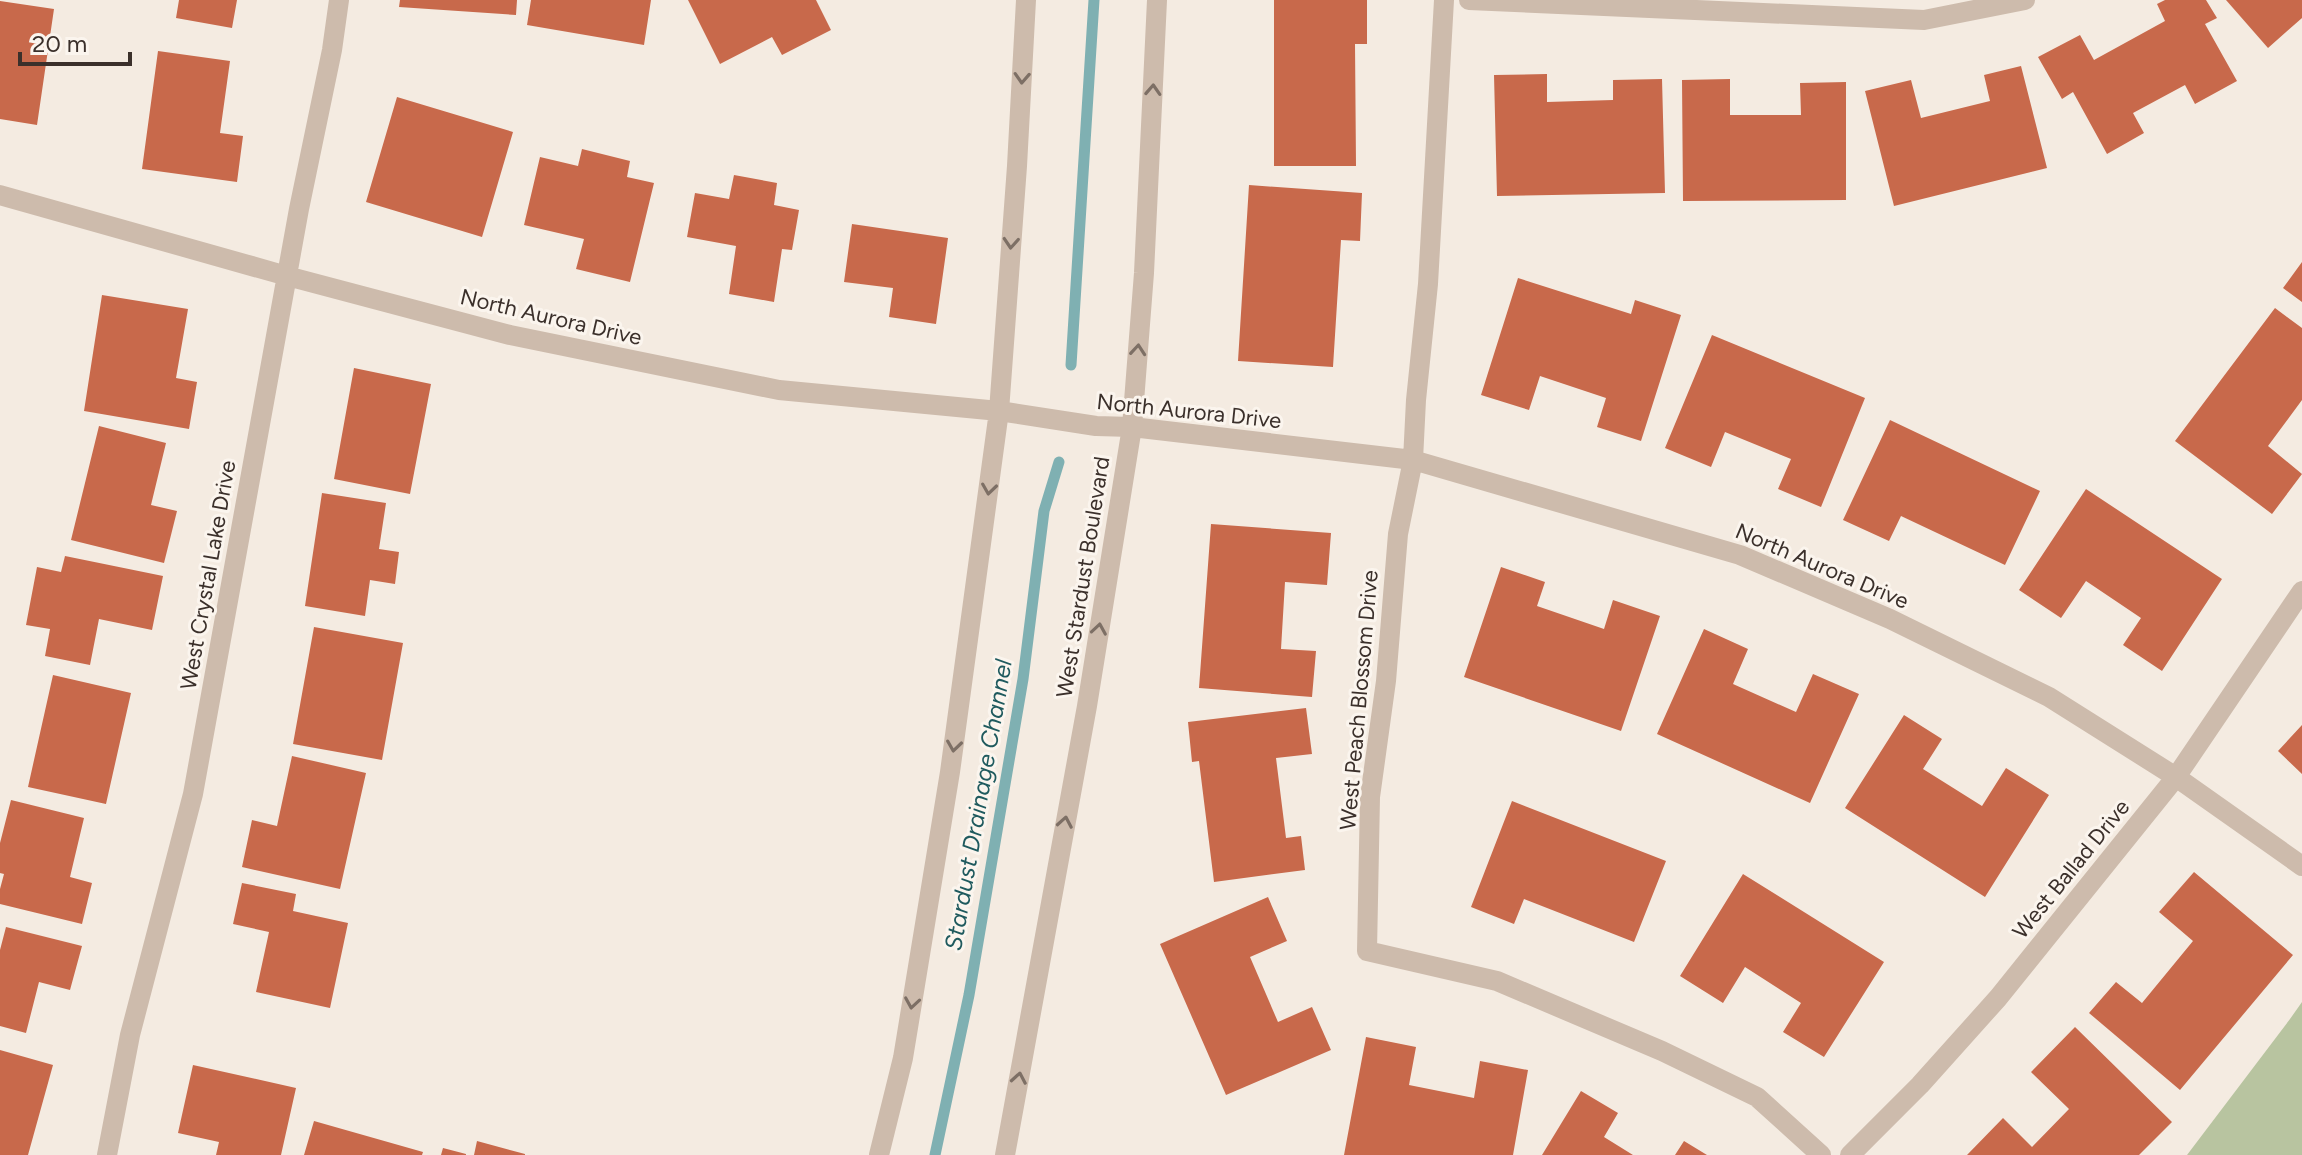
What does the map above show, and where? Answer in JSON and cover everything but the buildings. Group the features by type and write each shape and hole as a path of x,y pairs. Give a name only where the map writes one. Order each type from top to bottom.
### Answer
{"street":[{"name":"West Crystal Lake Drive","path":"107,1155 130,1035 193,794 339,0"},
{"path":"879,1155 903,1058 948,787 999,411 1026,0"},
{"name":"West Stardust Boulevard","path":"1005,1155 1087,706 1132,427 1144,273 1157,0"},
{"name":"West Peach Blossom Drive","path":"1444,0 1428,284 1413,460 1398,534 1386,681 1370,797 1367,951 1497,981 1662,1051 1757,1097 1821,1155"},
{"path":"1469,0 1924,20 2025,0"},
{"name":"North Aurora Drive","path":"0,195 510,335 779,390 999,411 1096,426 1132,427 1413,460 1740,555 1890,619 2049,697 2176,777 2302,866"},
{"name":"West Ballad Drive","path":"1850,1155 1920,1085 1998,998 2176,777 2302,591"}],"green space":[{"path":"2302,1002 2302,1155 2187,1155 2290,1019"}],"waterway":[{"name":"Stardust Drainage Channel","path":"1071,365 1094,0"},
{"name":"Stardust Drainage Channel","path":"935,1155 969,995 1023,679 1044,511 1059,462"}]}
